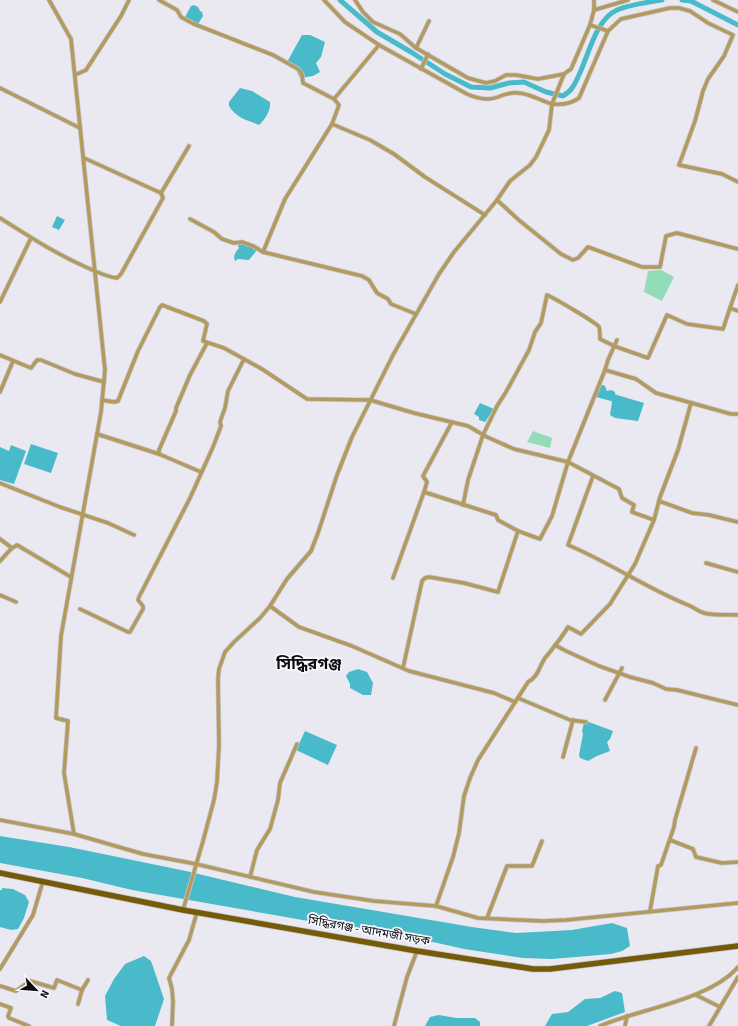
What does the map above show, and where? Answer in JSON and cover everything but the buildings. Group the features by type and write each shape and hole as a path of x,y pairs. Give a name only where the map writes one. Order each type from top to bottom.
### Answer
{"main road":[{"name":"সিদ্ধিরগঞ্জ - আদমজী সড়ক","path":"0,872 184,910 417,951 540,969 614,964 738,946"}],"street":[{"path":"49,0 71,39 104,370 104,382 97,434 61,636 56,718 68,721 64,773 74,834"},
{"path":"75,75 86,70 121,16 129,0"},
{"path":"159,0 177,10 181,17 194,24 273,55 298,69 302,74 303,83 334,99 339,105 332,124 285,200 263,252"},
{"path":"324,0 345,22 379,45 467,94 481,98 496,98 509,93 518,92 558,105 574,102 580,98 607,30 621,19 670,8 680,8 690,11 708,23 733,35 724,56 708,79 703,91 695,121 679,165 722,174 738,182"},
{"path":"355,0 362,12 373,22 400,34 416,48 468,78 486,83 495,81 506,75 516,75 538,79 562,76 571,70 591,25 594,0"},
{"path":"594,10 628,0"},
{"path":"713,0 718,1 738,12"},
{"path":"416,48 429,21"},
{"path":"591,25 607,30"},
{"path":"334,99 379,45"},
{"path":"421,68 428,55"},
{"path":"184,910 214,800 217,782 220,745 218,707 219,669 226,652 270,606 287,580 314,545 337,475 352,437 390,360 439,274 454,252 497,200 510,181 536,157 549,130 552,114 552,103 562,76"},
{"path":"0,88 80,128"},
{"path":"332,124 370,140 394,154 425,177 485,215"},
{"path":"161,193 189,146"},
{"path":"0,218 65,258 111,278 119,277 164,198 161,193 84,158"},
{"path":"497,200 520,221 561,254 573,260 578,258 588,246 642,267 660,267 666,236 677,233 738,249"},
{"path":"190,219 214,232 222,239 234,243 242,242 263,252 362,276 370,280 377,293 388,299 391,304 416,314"},
{"path":"0,302 31,238"},
{"path":"463,505 468,480 483,434 529,350 535,332 541,323 547,295 596,323 599,327 600,339 614,346 648,358 668,315 687,324 723,329 738,285"},
{"path":"102,400 114,402 118,401 138,351 162,305 204,321 207,327 203,341 224,348 262,369 307,398 370,400 468,426 514,449 568,462 619,489 622,498 634,505 632,512 654,520"},
{"path":"730,308 738,311"},
{"path":"424,492 496,515 498,520 518,531 540,539 552,516 568,462 617,340"},
{"path":"159,454 187,382 207,343"},
{"path":"0,355 32,368 37,360 41,360 75,374 104,382"},
{"path":"0,392 13,360"},
{"path":"80,609 130,632 143,609 143,606 138,600 139,597 190,498 214,447 221,426 220,422 225,408 228,391 244,360"},
{"path":"605,370 636,379 656,393 731,414 738,414"},
{"path":"436,906 456,845 464,796 478,760 528,682 536,676 544,659 568,627 581,634 610,604 635,564 654,520 659,501 678,450 691,403"},
{"path":"393,578 427,482 423,476 452,422"},
{"path":"97,434 159,454 201,472"},
{"path":"593,476 568,545 593,555 627,576 691,606 694,610 706,614 738,615"},
{"path":"0,483 60,507 108,523 134,535"},
{"path":"659,501 692,513 709,515 738,522"},
{"path":"403,668 422,581 429,577 464,583 498,592 518,531"},
{"path":"0,540 12,548"},
{"path":"0,561 12,548 17,545 71,577"},
{"path":"706,563 738,572"},
{"path":"0,595 16,602"},
{"path":"270,606 299,627 352,646 403,668 452,683 494,693 515,702"},
{"path":"556,645 566,652 666,690 677,690 738,705"},
{"path":"605,700 622,668"},
{"path":"518,698 555,714 573,720 586,722"},
{"path":"563,757 573,720"},
{"path":"250,877 257,850 270,829 278,800 280,783 297,744"},
{"path":"650,911 658,866 661,865 670,840 696,748"},
{"path":"0,820 74,834 143,854 196,864 333,896 436,906 471,916 487,918 566,920 738,903"},
{"path":"670,840 693,849 696,857 722,863 738,862"},
{"path":"487,918 507,866 532,866 542,841"},
{"path":"0,969 33,915 43,881"},
{"path":"171,1025 173,1002 169,978 189,940 197,912"},
{"path":"394,1026 407,977 417,951"},
{"path":"600,1026 698,993 719,983 738,967"},
{"path":"710,1026 738,977"},
{"path":"0,986 16,991 30,981 54,988 57,980 82,990"},
{"path":"78,1004 82,990 88,980"},
{"path":"696,995 720,1007"},
{"path":"0,1004 11,1008 8,1016 9,1018 29,1026"},
{"path":"626,1026 627,1016"}],"green space":[{"path":"661,270 674,277 662,301 644,292 648,271"},
{"path":"533,431 552,438 550,448 527,442"}],"water":[{"path":"194,5 198,7 203,16 198,24 185,17 191,6"},
{"path":"302,35 310,35 325,42 321,57 316,63 320,72 313,76 300,78 295,68 286,64"},
{"path":"240,88 252,91 270,102 270,108 267,115 259,125 238,116 229,106 229,102"},
{"path":"57,216 65,220 59,230 52,227"},
{"path":"237,243 245,244 257,250 249,260 238,259 235,261 234,257 239,248"},
{"path":"600,384 605,386 607,391 611,390 617,395 644,403 638,421 615,418 610,415 612,402 596,397"},
{"path":"480,403 494,409 485,422 479,420 479,417 474,414"},
{"path":"31,444 58,453 51,473 24,464"},
{"path":"11,445 26,451 14,484 0,480 0,447 9,451"},
{"path":"358,669 367,672 373,683 371,695 363,695 350,688 350,684 346,676 349,672"},
{"path":"589,722 613,731 607,742 610,751 588,761 580,758 579,755 584,723"},
{"path":"305,731 337,745 328,765 296,750"},
{"path":"0,836 69,847 186,871 295,897 472,927 516,933 572,930 612,923 627,928 630,946 622,951 611,954 552,959 523,958 464,949 353,927 314,922 132,890 82,878 0,863"},
{"path":"2,888 13,889 25,895 29,902 24,918 18,929 11,930 0,927 0,890 2,890"},
{"path":"144,956 151,961 164,999 155,1026 121,1026 107,1020 105,996 114,979 125,964"},
{"path":"615,991 622,993 625,1012 587,1026 545,1026 552,1014 568,1012 585,999 600,998"},
{"path":"439,1015 456,1018 475,1018 480,1022 480,1026 425,1026 430,1017"}],"waterway":[{"path":"340,0 377,32 445,74 471,87 490,88 509,83 524,82 546,92 563,96 571,89 577,79 596,34 609,16 617,10 662,0"},
{"path":"682,0 691,1 738,25"}],"district":[{"name":"সিদ্ধিরগঞ্জ","path":"309,664"}]}
